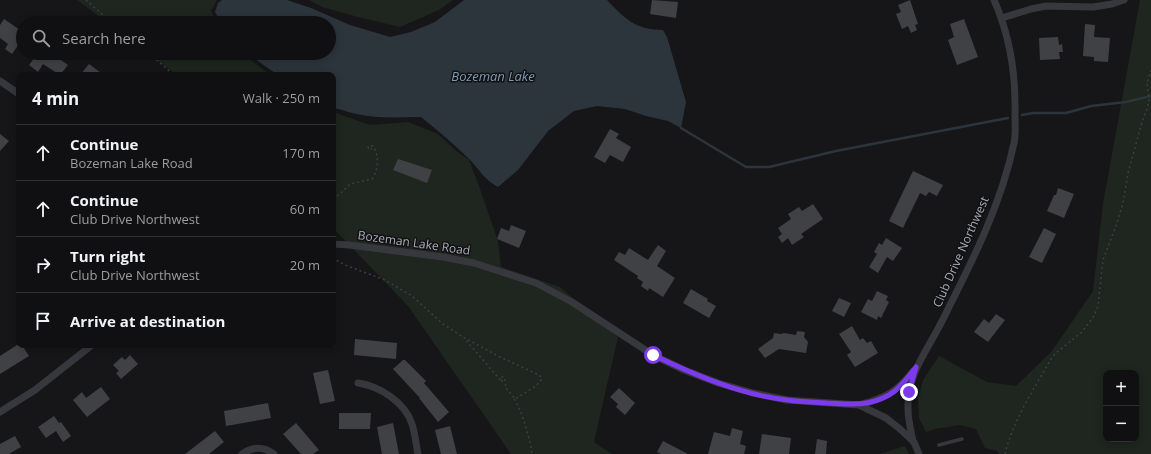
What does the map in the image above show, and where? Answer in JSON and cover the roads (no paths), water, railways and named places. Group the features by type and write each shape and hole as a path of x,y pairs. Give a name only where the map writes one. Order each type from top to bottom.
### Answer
{"street":[{"name":"Club Drive Northwest","path":"859,405 891,394 904,383 916,367 935,335 987,229 1004,181 1014,141 1015,91 1009,47 1002,18 994,0"},
{"path":"1002,18 1046,6 1093,7 1112,4 1124,0"},
{"path":"0,81 16,92"},
{"name":"Bozeman Lake Road","path":"336,244 443,257 481,265 536,283 572,302 653,355 684,370 718,383 753,393 787,400 859,405 886,418 914,442 919,454"},
{"path":"0,412 36,390 88,348"},
{"name":"Club Drive Northwest","path":"914,442 909,424 908,408 909,392 916,367"},
{"path":"358,384 377,388 387,394 403,408 412,424 418,454"},
{"path":"242,454 248,450 262,448 274,454"}],"lane":[{"path":"939,445 962,439"}],"water":[{"name":"Bozeman Lake","path":"222,0 287,0 329,16 217,16 215,12 218,3"},
{"name":"Bozeman Lake","path":"464,0 607,0 620,13 638,26 663,30 667,37 686,102 681,128 668,121 625,109 597,106 574,111 548,131 518,170 498,187 485,177 456,147 421,117 373,117 336,108 336,72 274,72 256,60 336,60 336,19 350,25 390,37 411,32 435,22"}],"waterway":[{"path":"1022,115 1033,113 1066,113 1091,106 1126,102 1151,96"},
{"path":"681,128 746,167 769,167 836,151 1008,118"}]}
